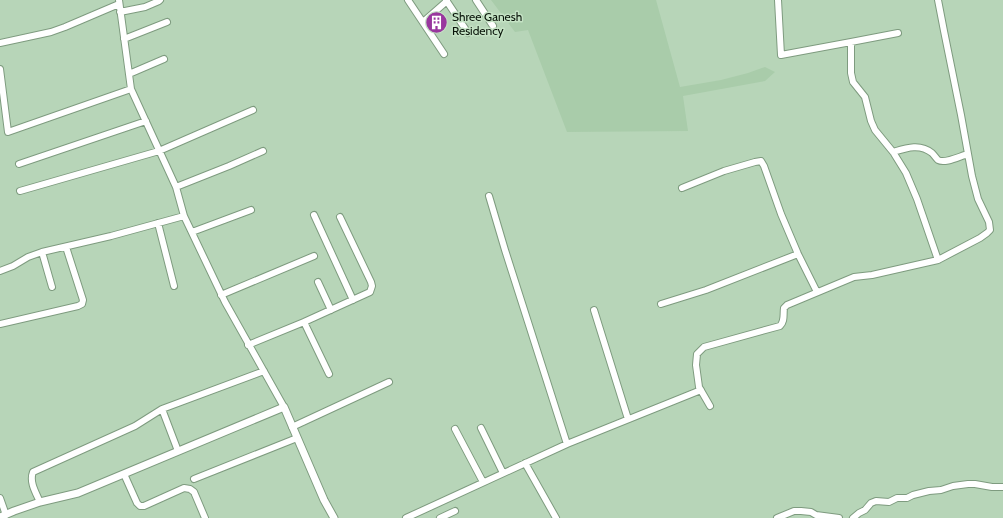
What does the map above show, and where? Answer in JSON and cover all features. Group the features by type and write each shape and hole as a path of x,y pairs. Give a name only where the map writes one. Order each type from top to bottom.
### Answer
{"street":[{"path":"120,12 145,7 160,0"},
{"path":"408,0 444,54"},
{"path":"476,0 493,26"},
{"path":"778,0 781,54 898,33"},
{"path":"710,406 698,383 696,365 698,354 702,348 780,326 784,319 784,308 787,305 854,277 872,275 938,260 987,234 990,230 989,222 978,200 972,176 938,0"},
{"path":"423,22 446,1 468,33"},
{"path":"0,44 51,32 73,24 119,2 131,89 176,187 184,216 221,295 284,407 324,500 334,518"},
{"path":"124,39 167,22"},
{"path":"852,42 851,78 865,97 871,121 875,130 893,152 906,173 917,199 938,260"},
{"path":"129,74 164,59"},
{"path":"0,69 8,132 131,89"},
{"path":"20,191 159,151 253,110"},
{"path":"19,164 146,121"},
{"path":"893,152 910,147 919,147 931,152 938,160 946,161 968,154"},
{"path":"176,187 263,151"},
{"path":"682,188 724,171 761,161 798,254 817,292"},
{"path":"489,196 567,444"},
{"path":"192,232 251,210"},
{"path":"314,215 353,300"},
{"path":"0,271 14,266 28,257 42,252 111,236 184,216"},
{"path":"248,345 304,322 370,292 372,286 340,217"},
{"path":"158,224 174,286"},
{"path":"0,324 82,304 83,300 66,247"},
{"path":"42,252 52,287"},
{"path":"661,304 706,290 798,254"},
{"path":"221,295 314,256"},
{"path":"318,282 330,310"},
{"path":"594,310 628,420"},
{"path":"304,322 329,374"},
{"path":"40,502 32,482 31,476 33,472 135,426 162,409 264,371"},
{"path":"292,427 389,382"},
{"path":"406,518 567,444 701,390"},
{"path":"0,498 3,516 40,502 78,493 284,407"},
{"path":"162,409 178,451"},
{"path":"481,428 503,473"},
{"path":"455,429 483,482"},
{"path":"194,478 297,438"},
{"path":"525,463 556,518"},
{"path":"124,474 137,504 140,506 144,506 184,488 190,489 194,492 205,518"},
{"path":"853,518 865,510 870,503 876,501 889,502 897,498 907,498 929,490 941,490 953,486 968,484 992,487 1003,486"},
{"path":"777,518 794,511 801,510 811,512 816,515 839,518"},
{"path":"440,518 455,511"}],"shaded area":[{"path":"491,0 656,0 680,87 721,80 765,67 775,72 765,81 683,96 688,131 567,132 528,30 515,32"}],"place":[{"name":"Shree Ganesh Residency","path":"437,23"}]}
